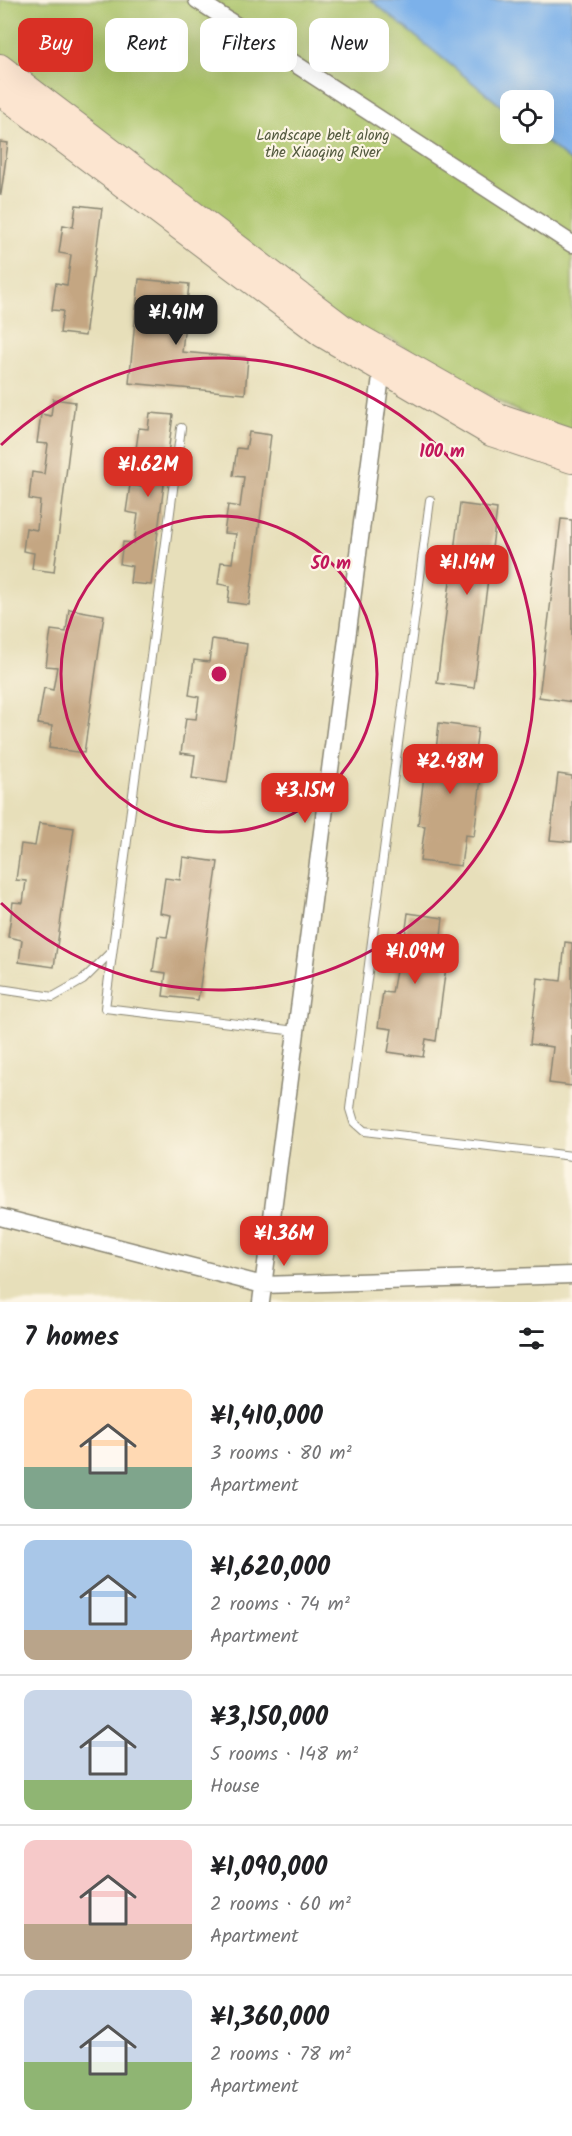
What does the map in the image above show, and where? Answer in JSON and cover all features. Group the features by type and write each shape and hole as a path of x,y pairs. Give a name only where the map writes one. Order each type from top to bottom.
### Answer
{"main road":[{"path":"0,66 346,329 383,361 491,434 572,461"},
{"path":"0,93 322,335 498,415 572,440"}],"street":[{"path":"197,0 572,244"},
{"path":"262,1294 383,361"},
{"path":"0,1217 262,1294 572,1275"}],"lane":[{"path":"181,428 105,1008 296,1031"},
{"path":"430,500 350,1109 354,1122 364,1131 572,1156"},
{"path":"0,989 52,997 83,980 113,950"}],"green space":[{"name":"Landscape belt along the Xiaoqing River","path":"0,0 371,0 500,105 500,144 549,144 572,162 572,437 507,406 387,337 359,346 0,82"}],"water":[{"path":"371,0 572,0 572,162 549,144 554,144 554,90 500,90 500,105"}],"building":[{"path":"0,142 8,143 1,194 0,194"},
{"path":"76,205 102,208 85,336 60,333 63,311 52,310 56,283 67,285 71,255 59,253 63,225 73,227"},
{"path":"139,279 189,284 182,352 248,358 245,394 129,383"},
{"path":"53,399 75,402 54,572 32,569 34,553 23,551 26,528 37,530 40,501 29,499 32,472 44,474 48,444 37,443 41,414 51,416"},
{"path":"150,413 173,415 151,585 130,583 132,566 120,564 123,542 134,543 138,514 126,512 130,485 142,487 146,457 135,456 139,428 148,429"},
{"path":"249,432 271,435 249,605 228,602 230,586 218,584 221,562 232,563 236,534 224,533 228,505 240,507 244,477 233,476 237,448 246,449"},
{"path":"460,504 497,509 474,688 437,683"},
{"path":"561,519 572,520 572,702 539,697"},
{"path":"69,609 104,615 84,753 49,748 52,726 38,724 44,688 53,690 57,667 46,666 51,630 66,632"},
{"path":"212,639 247,644 227,783 192,778 195,755 181,753 186,718 196,719 199,697 189,695 194,660 209,662"},
{"path":"439,723 478,728 474,761 483,762 474,836 465,835 461,866 420,861 425,826 418,825 426,759 435,760"},
{"path":"558,774 572,776 572,842 550,840"},
{"path":"39,823 74,828 54,967 19,962 22,940 8,937 13,902 23,903 26,881 16,880 21,844 35,846"},
{"path":"183,857 218,862 198,1000 163,996 166,973 153,971 158,936 167,937 171,915 160,913 165,878 180,880"},
{"path":"408,913 443,918 440,944 449,945 436,1041 426,1039 423,1057 388,1052 392,1029 378,1027 383,992 392,993 396,971 385,969 391,934 405,936"},
{"path":"565,942 572,943 572,1086 549,1083 553,1047 530,1044 538,978 561,981"}]}
